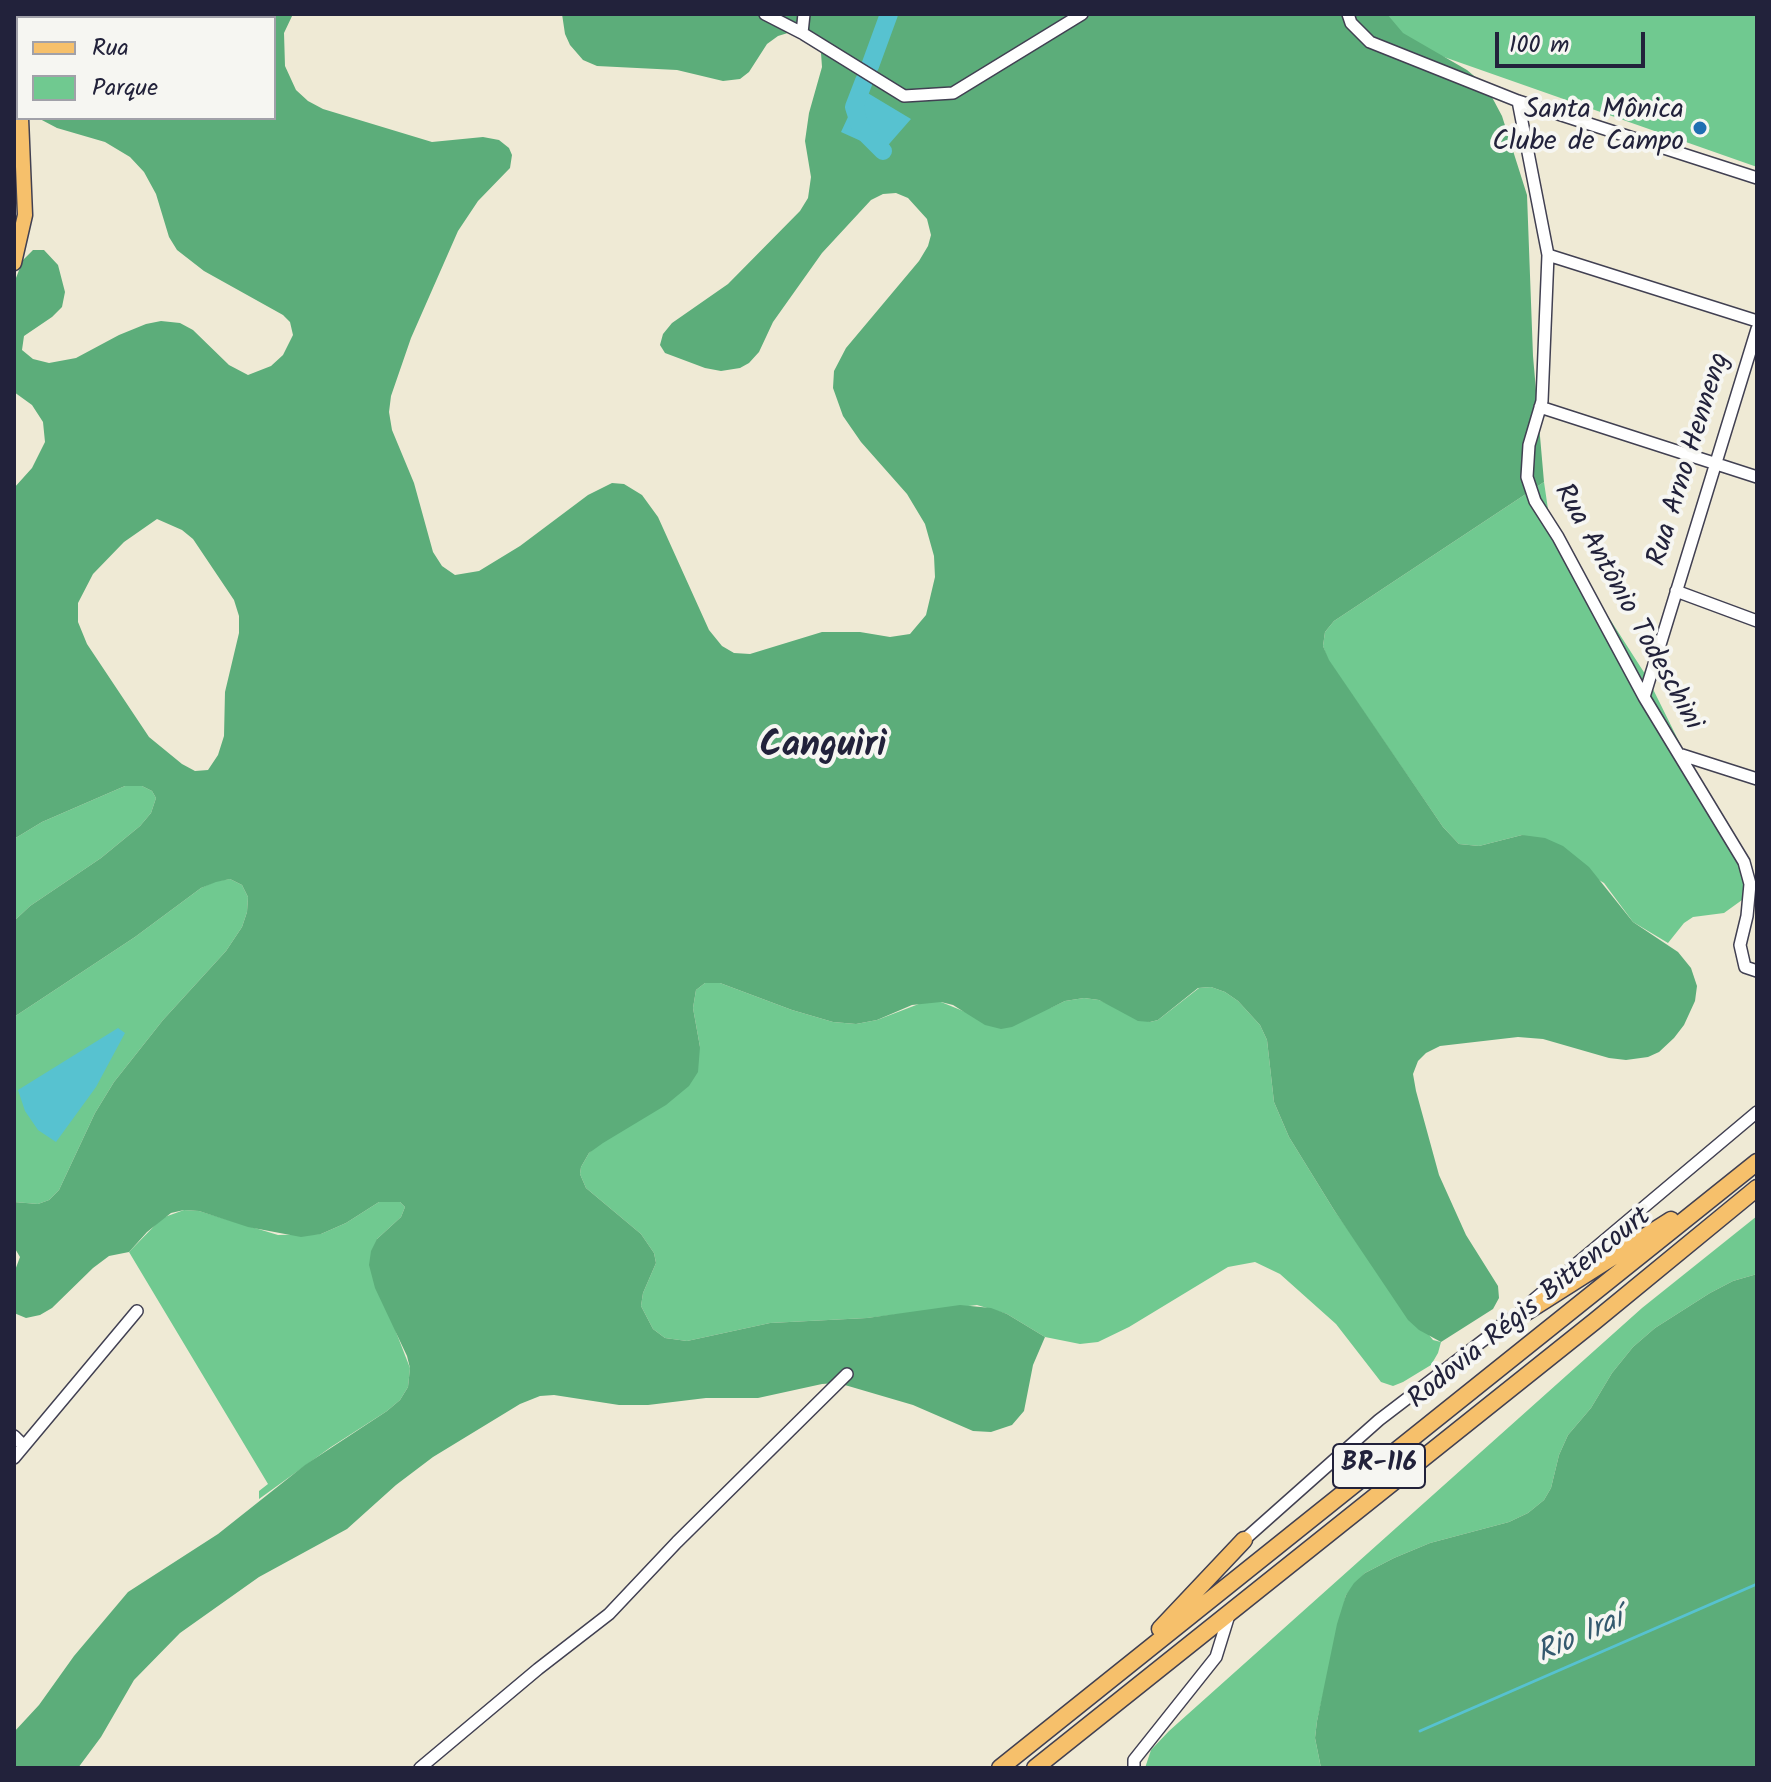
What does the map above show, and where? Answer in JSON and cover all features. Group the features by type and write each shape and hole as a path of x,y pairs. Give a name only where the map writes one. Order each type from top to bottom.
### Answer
{"highway":[{"name":"Rodovia Régis Bittencourt","path":"1000,1768 1757,1162"},
{"path":"1498,1330 1734,1181"},
{"name":"Rodovia Régis Bittencourt","path":"1035,1768 1757,1188"},
{"path":"1130,1662 1244,1540"}],"main road":[{"path":"14,263 25,215 21,120"}],"street":[{"path":"765,14 802,33 904,96 953,93 1082,14"},
{"path":"802,33 804,14"},
{"path":"1348,14 1351,23 1370,42 1518,101 1757,178"},
{"name":"Rua Antônio Todeschini","path":"1518,101 1548,255 1540,407 1529,445 1527,477 1535,501 1558,537 1644,697 1682,755 1744,862 1750,884 1740,945 1745,967 1757,971"},
{"path":"1548,255 1757,321"},
{"name":"Rua Arno Henneng","path":"1644,697 1757,329"},
{"path":"1540,407 1757,477"},
{"path":"1676,591 1757,621"},
{"path":"1682,755 1757,779"},
{"path":"1244,1540 1379,1420 1498,1330 1757,1112"},
{"path":"14,1458 137,1311"},
{"path":"420,1768 609,1614 677,1542 847,1374"},
{"path":"14,1436 24,1446"},
{"path":"1134,1764 1216,1657 1231,1610"}],"green space":[{"path":"14,14 34,14 16,16 14,105"},
{"path":"192,14 194,16 113,16"},
{"path":"293,14 284,33 285,66 296,90 308,101 323,109 432,142 483,137 499,140 512,155 510,168 478,201 458,231 411,338 391,396 389,412 392,430 414,483 433,552 442,566 455,575 479,571 520,546 588,495 612,483 624,484 642,495 658,517 709,630 722,646 734,653 750,654 822,632 860,632 890,637 910,634 926,615 935,577 934,556 925,524 907,494 861,442 843,416 833,388 834,371 846,348 928,246 931,235 927,219 908,198 896,193 883,194 871,200 822,253 773,322 759,352 740,368 721,371 705,368 665,353 660,345 663,334 672,323 728,284 800,211 808,198 811,177 805,141 822,67 821,53 812,39 791,32 767,44 749,72 740,79 723,81 677,70 597,66 583,60 570,45 562,14 1387,14 1403,33 1467,70 1486,86 1502,116 1527,195 1533,356 1544,482 1334,621 1325,632 1323,646 1329,660 1443,827 1459,844 1479,846 1522,835 1545,838 1563,846 1589,867 1633,922 1678,952 1691,968 1697,986 1695,1001 1684,1025 1659,1052 1648,1057 1626,1060 1609,1058 1543,1039 1518,1037 1440,1046 1418,1061 1413,1074 1416,1091 1439,1175 1466,1235 1498,1286 1499,1298 1493,1309 1441,1342 1408,1320 1289,1137 1274,1102 1267,1040 1260,1025 1225,992 1211,987 1198,988 1158,1020 1150,1022 1138,1021 1099,1000 1084,998 1065,1001 1012,1027 1001,1029 985,1025 953,1005 941,1002 912,1005 877,1020 856,1024 833,1022 720,983 705,983 696,990 693,1008 700,1047 698,1072 689,1086 666,1105 589,1153 581,1167 580,1174 586,1188 641,1234 654,1253 656,1263 641,1306 653,1329 665,1338 687,1341 770,1323 867,1318 960,1305 991,1308 1045,1337 1033,1365 1024,1411 1012,1425 991,1432 973,1431 913,1405 838,1383 758,1398 706,1398 648,1405 619,1405 554,1395 540,1396 520,1404 433,1457 347,1529 259,1577 180,1633 134,1680 101,1737 78,1768 14,1768 14,1732 128,1592 218,1534 305,1465 387,1411 400,1400 408,1387 410,1368 375,1288 369,1265 377,1239 401,1217 405,1207 400,1202 379,1202 346,1223 321,1234 301,1237 248,1227 199,1211 171,1213 147,1232 129,1252 109,1256 93,1268 52,1308 26,1318 14,1313 14,1273 20,1257 14,1247 14,1202 38,1204 49,1200 59,1190 95,1113 114,1082 163,1020 226,951 242,927 248,897 242,885 230,879 201,888 135,937 14,1017 14,921 140,826 151,813 156,798 152,791 142,786 125,786 42,822 14,839 14,488 32,468 45,442 43,422 32,405 14,392 14,283 23,260 33,250 44,250 58,265 65,292 62,307 24,336 22,350 33,359 49,363 76,358 119,335 161,321 180,323 193,330 229,365 248,375 271,366 283,355 293,335 290,322 283,315 204,271 177,250 169,237 156,194 144,172 130,157 105,142 57,128 42,120 276,120 276,16 240,16","holes":["157,519 182,530 193,539 234,600 239,616 239,633 225,692 224,736 218,755 208,770 195,771 149,737 87,644 78,622 78,603 93,574 124,542"]},
{"name":"Santa Mônica Clube de Campo","path":"1363,14 1757,14 1757,167 1370,31"},
{"path":"1544,482 1549,516 1568,554 1647,677 1749,883 1742,900 1724,913 1693,917 1668,943 1633,922 1604,883 1522,835 1479,846 1459,844 1443,827 1328,660 1323,646 1325,632 1334,621"},
{"path":"125,786 142,786 152,791 156,798 151,813 101,858 30,906 14,921 14,839 42,822"},
{"path":"230,879 242,885 248,897 242,927 226,951 163,1020 114,1082 95,1113 59,1190 49,1200 38,1204 14,1202 14,1017 135,937 201,888"},
{"path":"705,983 720,983 833,1022 856,1024 877,1020 924,1002 941,1002 968,1013 1050,1008 1065,1001 1084,998 1099,1000 1150,1022 1158,1020 1199,988 1211,987 1225,992 1260,1025 1267,1040 1274,1102 1289,1137 1368,1258 1433,1340 1441,1342 1438,1353 1431,1365 1403,1382 1393,1386 1381,1382 1336,1324 1280,1274 1255,1262 1228,1267 1129,1327 1098,1342 1080,1344 1045,1337 1007,1314 977,1305 867,1318 770,1323 687,1341 665,1338 653,1329 641,1306 656,1263 654,1253 641,1234 586,1188 580,1174 589,1153 700,1047 693,1008 696,990"},
{"path":"379,1202 400,1202 405,1207 401,1217 377,1239 396,1332 410,1368 408,1387 400,1400 387,1411 259,1499 259,1491 268,1484 129,1252 162,1218 184,1210 199,1211 278,1235 321,1234 346,1223"},
{"path":"1757,1216 1757,1274 1733,1281 1710,1293 1655,1328 1633,1347 1612,1373 1591,1408 1568,1435 1559,1455 1551,1488 1544,1500 1528,1513 1509,1522 1430,1543 1394,1558 1365,1573 1346,1595 1317,1721 1315,1738 1321,1768 1145,1768 1151,1750 1169,1731 1642,1308"},
{"path":"1757,1274 1757,1768 1321,1768 1315,1738 1317,1721 1337,1624 1346,1595 1354,1583 1365,1573 1430,1543 1509,1522 1528,1513 1544,1500 1551,1488 1559,1455 1568,1435 1591,1408 1612,1373 1633,1347 1655,1328 1710,1293 1733,1281"}],"water":[{"path":"861,89 911,119 883,151 841,132"},
{"path":"118,1028 125,1033 96,1087 56,1142 38,1130 25,1111 18,1090"}],"waterway":[{"path":"870,66 889,14"},
{"path":"864,81 854,107 861,129 883,151"},
{"name":"Rio Iraí","path":"1420,1731 1757,1584"}],"place":[{"name":"Santa Mônica Clube de Campo","path":"1700,128"}],"district":[{"name":"Canguiri","path":"823,749"}]}
